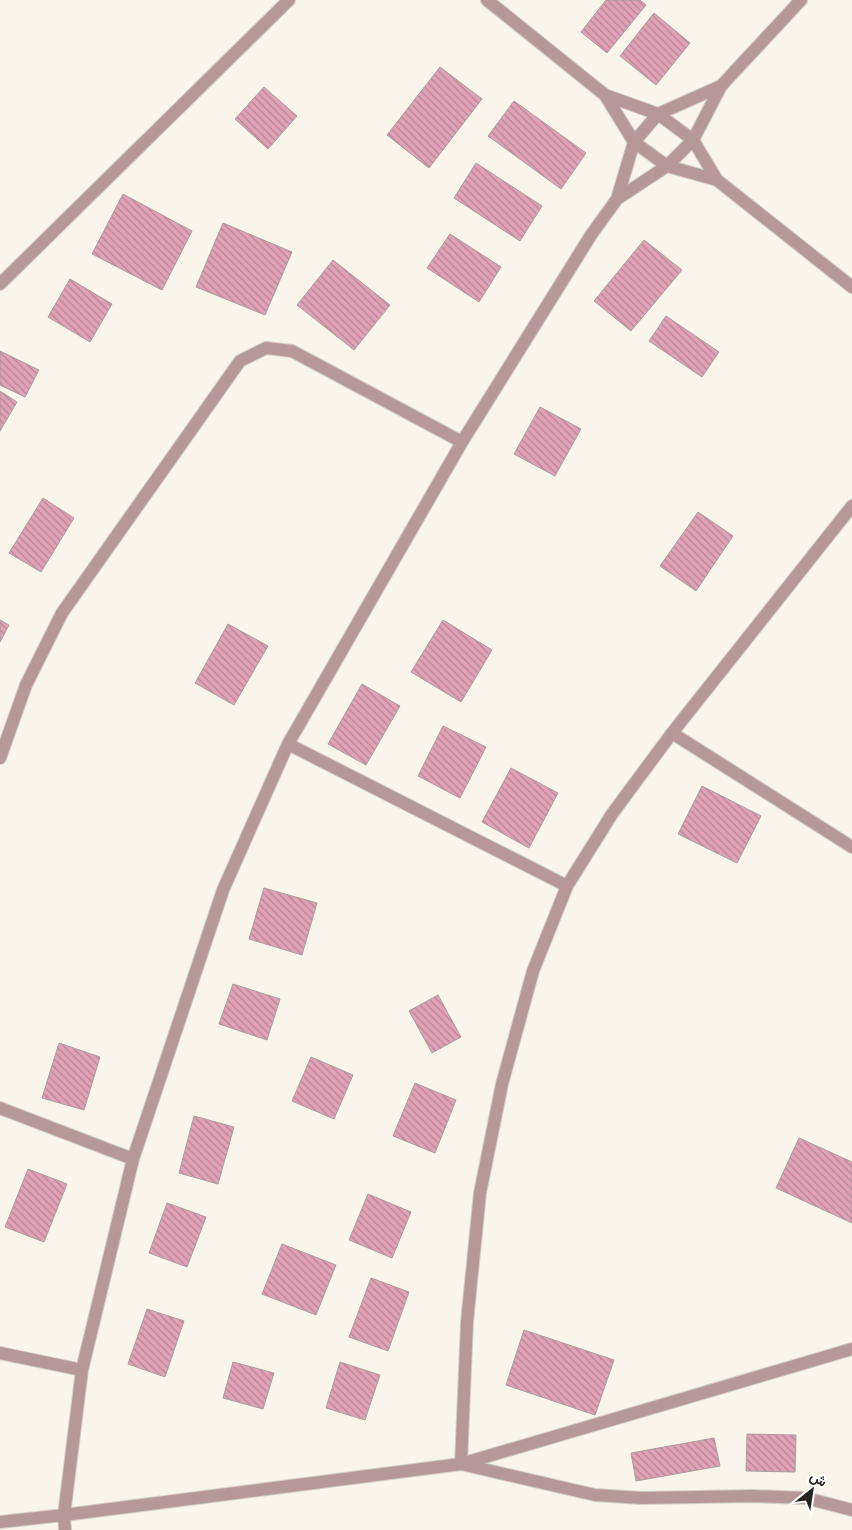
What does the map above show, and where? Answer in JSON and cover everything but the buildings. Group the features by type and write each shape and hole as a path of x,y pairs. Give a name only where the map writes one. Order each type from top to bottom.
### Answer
{"street":[{"path":"0,284 289,0"},
{"path":"487,0 605,95 658,114 693,140 717,180 852,287"},
{"path":"618,198 667,166 693,140 721,86 801,0"},
{"path":"65,1530 64,1515 82,1370 133,1159 223,890 288,744 462,442 591,235 618,198 634,142 658,114 721,86"},
{"path":"605,95 634,142 667,166 717,180"},
{"path":"0,758 26,685 62,613 240,361 266,348 292,351 462,442"},
{"path":"461,1464 467,1322 480,1193 502,1084 532,971 567,886 612,814 672,733 852,506"},
{"path":"672,733 852,847"},
{"path":"288,744 567,886"},
{"path":"0,1108 133,1159"},
{"path":"0,1522 461,1464 852,1349"},
{"path":"0,1353 82,1370"},
{"path":"461,1464 595,1495 642,1498 752,1496 806,1498 852,1510"}]}
